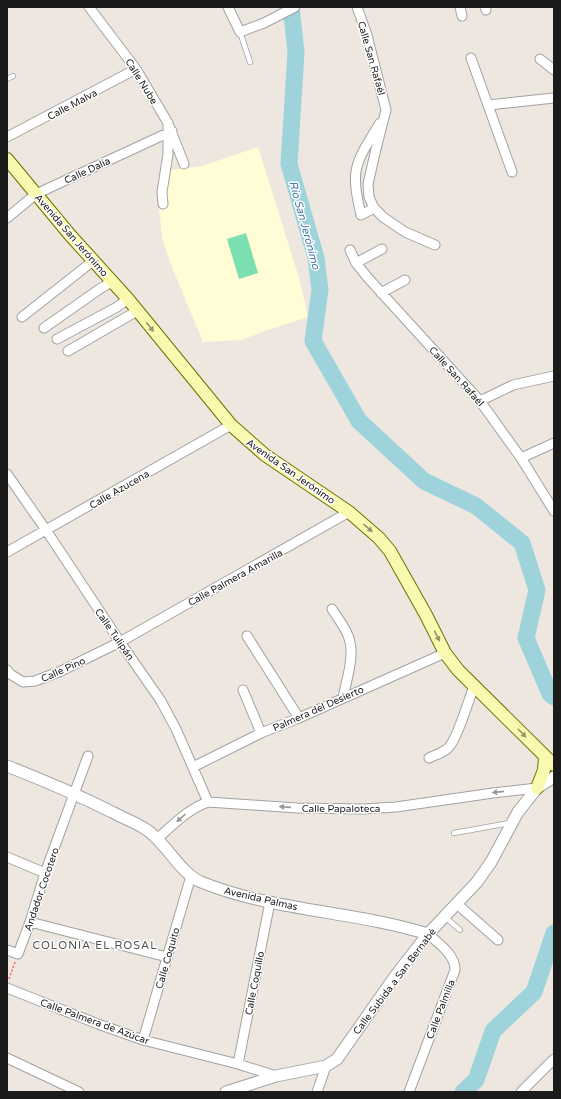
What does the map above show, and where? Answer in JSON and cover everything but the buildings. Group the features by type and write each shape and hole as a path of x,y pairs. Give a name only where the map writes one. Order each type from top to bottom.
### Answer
{"main road":[{"name":"Avenida San Jerónimo","path":"7,159 93,261 128,299 230,425 264,455 349,512 379,538 390,550 445,653 458,670 554,765"},
{"path":"537,788 544,770 545,756"}],"street":[{"name":"Calle Nube","path":"89,7 136,69 169,129 184,164"},
{"path":"228,7 240,32 264,23 295,7"},
{"name":"Calle San Rafaél","path":"357,7 367,35 386,110 368,184 369,197 374,208"},
{"path":"470,58 512,172"},
{"path":"540,59 554,70"},
{"name":"Calle Malva","path":"7,137 136,69"},
{"path":"488,105 554,98"},
{"path":"386,110 360,160 356,171 356,190 361,215 374,208 383,218 406,232 436,245"},
{"path":"163,204 162,184 167,165 169,129"},
{"name":"Calle Dalia","path":"7,218 36,194 169,129"},
{"path":"356,263 382,249"},
{"name":"Calle San Rafaél","path":"350,250 356,263 381,293 480,400 521,458 554,510"},
{"path":"22,317 93,261"},
{"path":"381,293 405,280"},
{"path":"44,328 112,282"},
{"path":"57,339 117,307 128,299"},
{"path":"68,351 137,311"},
{"path":"480,400 513,386 554,376"},
{"name":"Calle Azucena","path":"7,552 230,425"},
{"path":"521,458 554,443"},
{"name":"Calle Tulipán","path":"7,474 161,701 208,802"},
{"name":"Calle Palmera Amarilla","path":"120,642 349,512"},
{"path":"332,609 348,635 350,642 351,651 343,698"},
{"path":"247,636 299,718"},
{"name":"Calle Pino","path":"7,670 10,674 23,682 35,682 120,642"},
{"name":"Palmera del Desierto","path":"193,767 261,733 299,718 445,653"},
{"path":"429,758 450,747 474,686"},
{"path":"243,690 261,733"},
{"name":"Andador Cocotero","path":"18,954 30,922 45,873 88,756"},
{"name":"Avenida Palmas","path":"7,766 74,794 147,830 158,839 191,876 198,881 233,893 270,902 398,926 428,934"},
{"name":"Calle Subida a San Bernabé","path":"226,1092 276,1076 326,1066 337,1059 396,975 428,934 477,882 491,862 518,812 537,788 554,778"},
{"name":"Calle Papaloteca","path":"158,839 186,813 197,806 208,802 297,808 363,809 396,807 537,788"},
{"path":"7,857 45,873"},
{"name":"Calle Coquito","path":"144,1040 191,876"},
{"name":"Calle Coquillo","path":"238,1064 270,902"},
{"path":"457,904 498,940"},
{"path":"30,922 167,957"},
{"name":"Calle Palmilla","path":"409,1092 455,970 455,963 450,955 428,934"},
{"path":"7,950 18,954"},
{"name":"Calle Palmera de Azúcar","path":"7,988 98,1024 144,1040 238,1064 276,1076"},
{"path":"7,1058 79,1092"},
{"path":"521,1092 554,1059"},
{"path":"317,1092 326,1066"}],"lane":[{"path":"240,32 250,62"},
{"path":"7,79 13,76"},
{"path":"454,834 512,823"},
{"path":"445,917 460,930"}],"path":[{"path":"7,984 18,954"}],"shaded area":[{"path":"258,147 300,281 308,317 241,340 203,342 163,242 159,211 159,190 165,171 202,166"}],"green space":[{"path":"246,233 258,273 239,279 227,239"}],"waterway":[{"name":"Río San Jerónimo","path":"291,7 296,52 289,164 316,258 320,290 313,341 359,421 424,481 476,506 522,543 537,590 526,638 550,694 554,697"},
{"name":"Río San Jerónimo","path":"463,1092 476,1080 493,1031 534,992 554,933"}],"district":[{"name":"COLONIA EL ROSAL","path":"95,945"}]}
